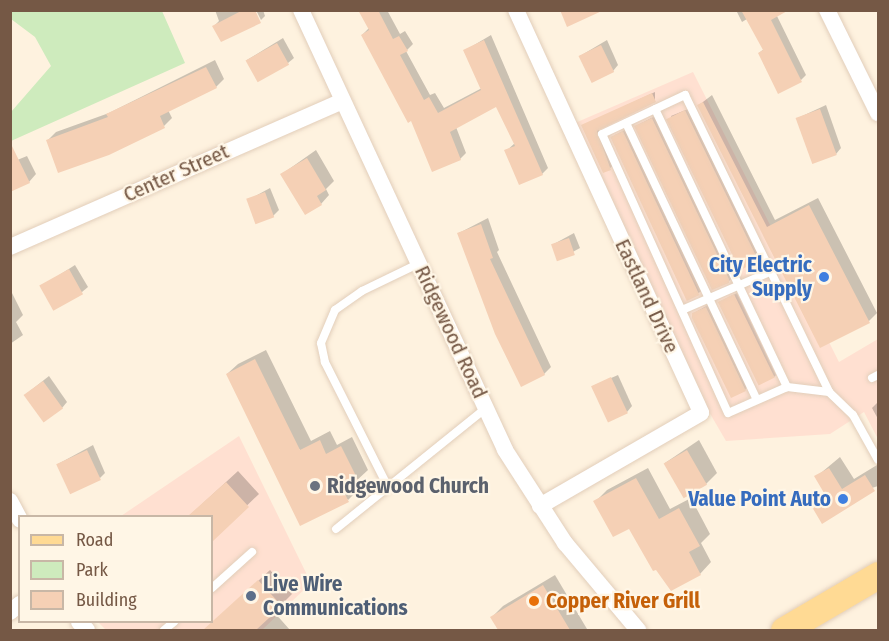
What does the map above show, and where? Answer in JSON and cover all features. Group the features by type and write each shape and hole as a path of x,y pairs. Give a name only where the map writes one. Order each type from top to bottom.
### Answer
{"main road":[{"path":"784,630 879,574"}],"street":[{"name":"Ridgewood Road","path":"301,10 505,450 540,506 592,579 638,630"},
{"name":"Eastland Drive","path":"516,10 701,413 540,506"},
{"path":"827,10 879,113"},
{"name":"Center Street","path":"10,248 342,101"},
{"path":"10,501 18,516"}],"lane":[{"path":"829,392 787,387 728,412 602,134 685,95 829,392 853,415 879,460"},
{"path":"655,109 787,387"},
{"path":"626,123 757,400"},
{"path":"387,484 325,362 321,343 335,310 362,291 420,263"},
{"path":"682,310 770,272"},
{"path":"336,529 387,484 486,408"},
{"path":"213,587 252,552"}],"shaded area":[{"path":"693,72 839,362 878,339 878,439 864,412 830,434 726,441 705,405 575,123"},
{"path":"239,436 311,583 262,630 106,630 99,623 213,623 213,515 122,515"}],"green space":[{"path":"11,10 162,11 185,63 11,141 11,112 51,66 35,37 11,19"}],"building":[{"path":"243,10 255,10 261,23 221,42 212,26"},
{"path":"358,10 378,10 393,39 399,36 408,51 400,55 424,100 429,97 438,113 481,90 463,50 484,40 543,175 519,185 504,150 515,146 496,107 450,132 461,160 432,172 411,121 408,123 361,35 369,30"},
{"path":"560,10 604,10 567,27"},
{"path":"741,10 789,10 771,20 802,82 778,94 758,53 763,50"},
{"path":"277,43 289,65 258,82 246,60"},
{"path":"601,45 614,72 592,83 579,56"},
{"path":"206,67 217,88 160,116 165,128 109,155 58,173 46,140 108,117 106,114"},
{"path":"652,93 656,102 597,131 611,170 603,173 581,125"},
{"path":"703,102 767,227 809,205 870,323 820,348 697,105"},
{"path":"820,109 837,155 812,164 796,118"},
{"path":"685,110 759,261 740,270 666,119"},
{"path":"652,118 729,279 729,283 712,290 634,126"},
{"path":"623,131 699,295 687,301 610,137"},
{"path":"10,142 30,183 10,192"},
{"path":"307,158 326,190 317,196 322,205 305,215 280,174"},
{"path":"265,192 274,217 255,224 246,199"},
{"path":"481,224 493,258 490,259 545,375 521,387 495,334 457,233"},
{"path":"569,238 575,255 557,261 551,244"},
{"path":"69,269 83,294 53,311 39,285"},
{"path":"734,294 775,378 759,385 718,302"},
{"path":"706,307 746,391 731,398 692,318 692,313"},
{"path":"255,359 300,450 320,440 326,454 341,446 359,482 343,490 349,502 300,526 226,374"},
{"path":"611,377 628,413 608,423 591,386"},
{"path":"43,381 63,409 44,423 24,395"},
{"path":"87,450 101,480 70,494 56,464"},
{"path":"687,450 707,485 684,498 664,464"},
{"path":"829,468 842,489 865,475 875,491 822,524 812,507 827,498 814,476"},
{"path":"636,478 659,519 679,508 700,546 689,552 701,575 671,591 656,570 653,571 629,529 613,537 593,501"},
{"path":"226,482 249,507 213,541 213,515 189,515"},
{"path":"258,580 282,606 256,630 203,630"},
{"name":"Copper River Grill","path":"543,585 570,630 498,630 490,617"}],"place":[{"name":"City Electric Supply","path":"824,277"},
{"name":"Ridgewood Church","path":"315,486"},
{"name":"Value Point Auto","path":"843,499"},
{"name":"Live Wire Communications","path":"251,596"},
{"name":"Copper River Grill","path":"534,601"}]}
